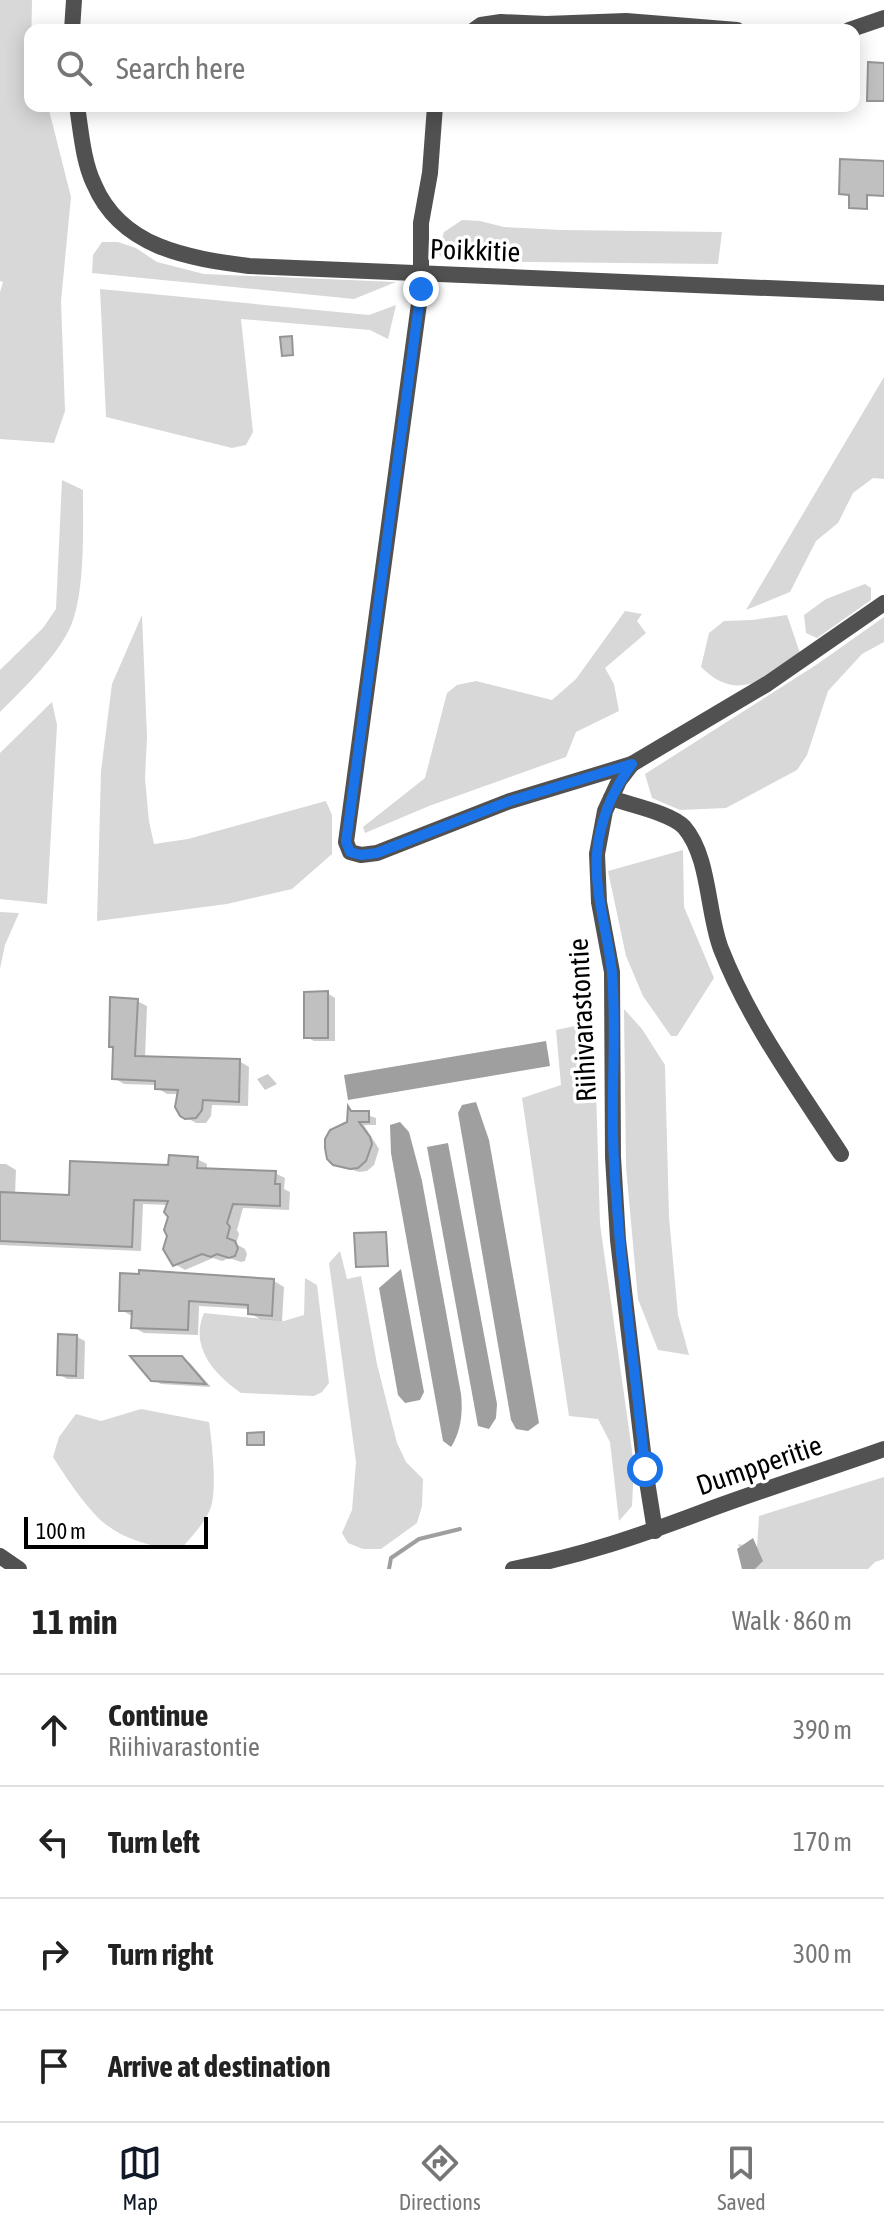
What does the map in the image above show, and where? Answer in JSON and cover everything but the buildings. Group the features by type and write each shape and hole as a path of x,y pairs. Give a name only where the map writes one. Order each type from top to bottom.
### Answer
{"street":[{"path":"72,24 74,0"},
{"path":"860,26 884,18"},
{"path":"488,24 626,21 663,24"},
{"name":"Poikkitie","path":"78,112 93,184 112,215 145,241 193,259 249,266 884,293"},
{"path":"435,112 430,173 421,223 422,274 346,842 350,852 361,855 377,853 510,801 632,764"},
{"name":"Riihivarastontie","path":"655,1531 618,1240 614,1171 612,972 599,902 597,854 605,811 632,764 767,684 884,603"},
{"path":"611,798 682,825 696,846 720,947 754,1021 841,1154"},
{"name":"Dumpperitie","path":"513,1569 571,1558 655,1531 884,1449"},
{"path":"0,1556 19,1569"}],"shaded area":[{"path":"0,0 32,0 32,24 24,24 24,112 50,112 71,197 61,301 65,411 54,443 0,439 0,292 3,282 0,281"},
{"path":"462,220 504,227 562,230 722,232 718,264 445,261 438,253 444,232"},
{"path":"102,242 118,242 136,248 157,262 204,274 396,282 354,299 92,273 93,255"},
{"path":"100,289 369,315 396,305 388,339 370,330 241,319 253,432 246,445 232,448 106,417"},
{"path":"884,377 884,479 873,478 853,493 838,523 816,541 790,592 746,610"},
{"path":"62,480 83,490 82,556 77,606 68,632 52,657 0,712 0,670 43,628 56,609"},
{"path":"865,584 871,588 871,600 817,638 806,633 804,615 826,599"},
{"path":"625,611 642,614 637,621 646,633 605,668 614,684 619,711 576,732 566,757 429,806 365,833 363,827 425,778 447,693 457,685 476,681 552,700 576,679"},
{"path":"142,615 147,737 145,779 154,844 188,839 326,801 332,815 332,854 292,889 227,904 97,921 101,771 112,684"},
{"path":"787,615 800,653 776,671 752,683 740,685 715,678 701,667 709,633 724,621"},
{"path":"884,617 884,642 862,654 828,691 807,755 797,770 726,808 680,810 652,798 645,774 816,665"},
{"path":"52,702 57,725 47,904 0,899 0,753"},
{"path":"683,850 684,907 714,978 677,1036 671,1036 643,996 626,956 608,871"},
{"path":"0,912 19,913 5,945 0,969"},
{"path":"624,1009 642,1029 665,1065 669,1217 678,1315 689,1355 658,1350 638,1299 626,1167"},
{"path":"594,1022 600,1224 634,1465 632,1506 619,1521 610,1442 598,1419 569,1416 522,1098 561,1085 556,1030"},
{"path":"546,1041 550,1066 348,1100 344,1075"},
{"path":"476,1102 489,1140 539,1423 528,1431 516,1429 511,1420 458,1113 462,1105"},
{"path":"400,1122 409,1132 422,1181 461,1394 460,1422 451,1447 443,1441 391,1153 390,1125"},
{"path":"448,1143 497,1404 496,1418 489,1429 478,1426 427,1147"},
{"path":"340,1251 347,1279 361,1276 377,1364 397,1443 406,1462 423,1479 422,1506 417,1523 381,1549 363,1549 348,1543 342,1533 352,1510 356,1462 329,1263"},
{"path":"401,1269 424,1392 420,1400 405,1403 398,1395 379,1288"},
{"path":"305,1278 317,1285 329,1383 314,1396 241,1393 214,1369 202,1349 200,1325 204,1313 284,1321 304,1315"},
{"path":"141,1409 209,1422 213,1498 209,1513 181,1549 140,1542 112,1529 97,1517 53,1457 59,1437 76,1414 101,1421"},
{"path":"884,1477 884,1559 868,1569 747,1569 738,1544 757,1547 759,1516"},
{"path":"753,1538 763,1561 755,1569 742,1569 737,1549"}],"waterway":[{"path":"389,1569 391,1558 419,1539 460,1529"}],"route":[{"path":"421,289 346,842 350,852 361,855 377,853 510,801 632,764 619,781 605,811 597,854 599,902 612,972 613,1157 618,1240 645,1469"}]}
